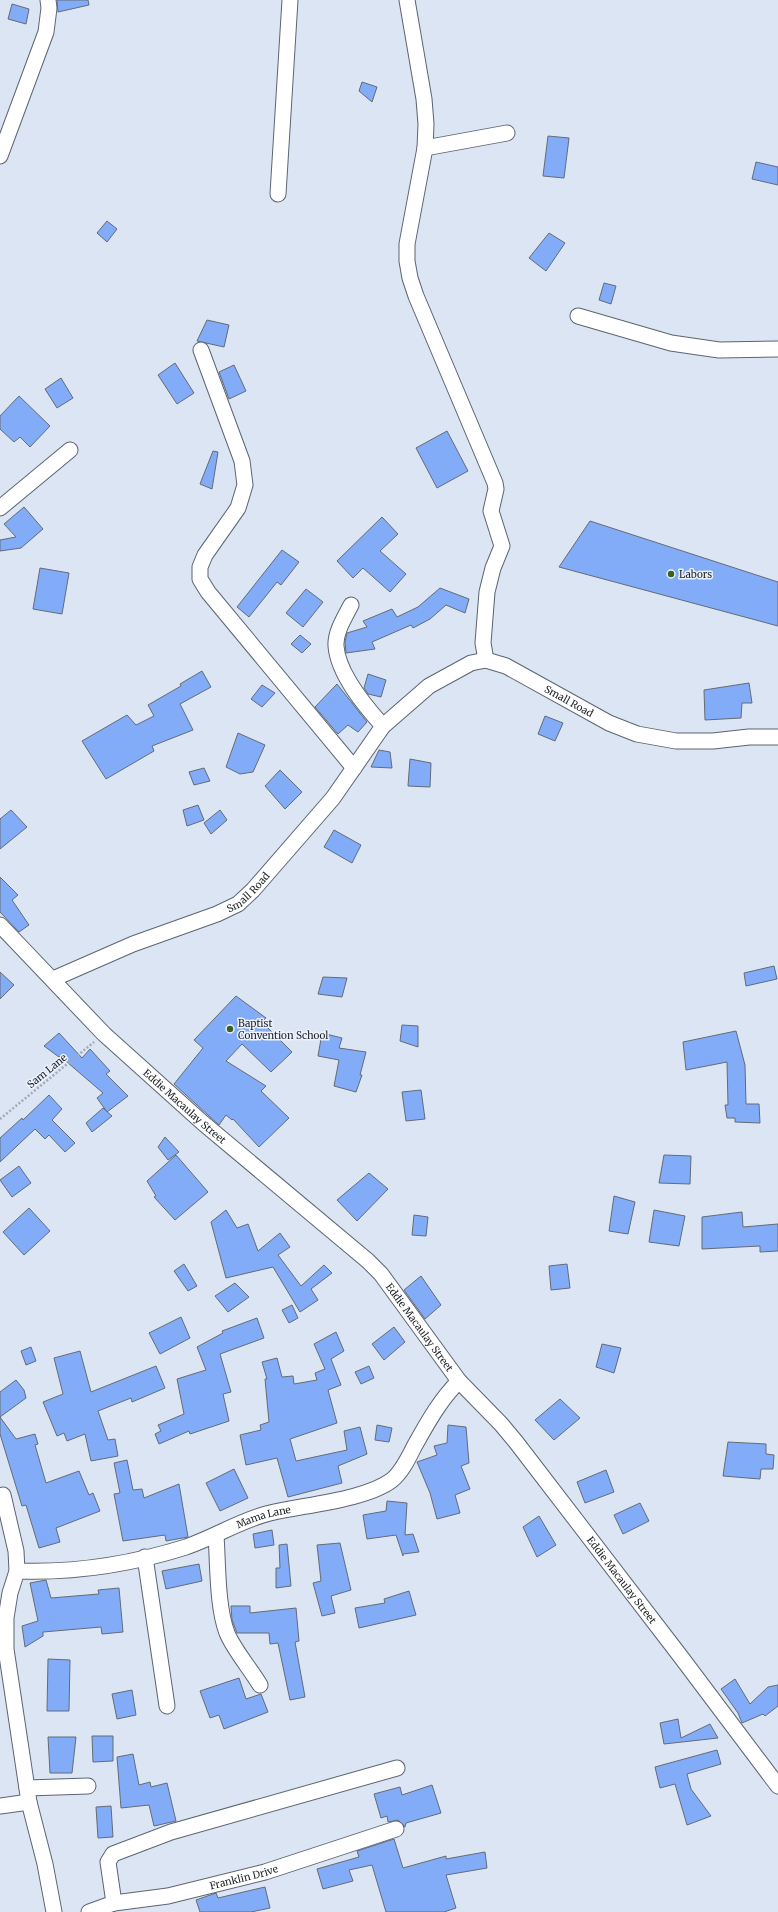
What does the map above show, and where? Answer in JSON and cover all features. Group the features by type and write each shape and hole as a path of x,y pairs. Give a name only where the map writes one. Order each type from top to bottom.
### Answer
{"street":[{"path":"0,156 46,32 49,8 48,0"},
{"path":"278,194 290,0"},
{"path":"407,0 424,99 426,124 425,148 407,244 407,260 416,296 495,483 496,489 491,511 502,546 493,568 487,592 483,643 486,660"},
{"path":"425,148 507,133"},
{"path":"578,316 671,343 719,350 778,349"},
{"path":"201,350 242,461 245,485 238,508 205,554 200,567 200,579 208,592 354,768"},
{"path":"0,508 70,450"},
{"path":"350,605 338,632 336,646 340,660 357,694 383,726"},
{"name":"Small Road","path":"53,979 133,944 217,914 238,904 253,890 328,803 383,726 429,686 471,663 486,660 506,666 609,723 638,734 676,741 713,741 749,737 778,737"},
{"name":"Eddie Macaulay Street","path":"0,925 104,1034 203,1123 368,1261 381,1274 459,1381 501,1424 516,1442 778,1786"},
{"name":"Mama Lane","path":"16,1571 48,1572 76,1570 146,1558 186,1546 216,1535 248,1520 269,1513 364,1494 380,1488 393,1480 402,1468 438,1404 459,1381"},
{"path":"3,1495 16,1551 16,1571 6,1618 6,1649 28,1795 45,1864 54,1912"},
{"path":"216,1535 218,1579 223,1617 228,1633 260,1685"},
{"path":"146,1558 167,1706"},
{"path":"114,1903 108,1862 113,1854 171,1832 397,1768"},
{"path":"0,1806 28,1795 88,1786"},
{"name":"Franklin Drive","path":"89,1912 114,1903 168,1896 265,1872 396,1829"}],"path":[{"name":"Sam Lane","path":"0,1119 104,1034"}],"building":[{"path":"57,0 88,0 89,5 58,12"},
{"path":"12,4 29,9 26,24 8,19"},
{"path":"362,82 377,87 372,102 359,91"},
{"path":"548,136 569,138 564,178 543,176"},
{"path":"756,162 778,167 778,185 752,179"},
{"path":"107,221 117,229 107,242 97,233"},
{"path":"549,233 565,243 546,271 529,258"},
{"path":"604,283 616,286 611,304 599,300"},
{"path":"207,320 229,325 224,347 197,341"},
{"path":"175,363 194,393 177,404 158,375"},
{"path":"234,365 246,391 229,399 219,372"},
{"path":"61,378 73,398 57,408 45,389"},
{"path":"19,396 50,426 30,447 20,437 14,442 0,429 0,416"},
{"path":"447,431 468,471 437,488 416,448"},
{"path":"213,451 218,452 212,489 200,484"},
{"path":"24,507 43,529 21,548 0,551 0,540 16,537 4,524"},
{"path":"382,517 398,534 380,551 406,574 390,592 363,568 353,578 337,561"},
{"name":"Labors","path":"590,521 778,582 778,626 559,567"},
{"path":"282,550 299,562 281,585 277,582 249,617 237,607"},
{"path":"40,568 69,573 62,614 33,609"},
{"path":"440,588 469,599 465,613 446,605 430,619 413,628 411,625 372,642 375,649 346,653 345,642 347,633 367,627 363,621 392,609 397,617 418,607"},
{"path":"306,589 323,602 303,627 286,613"},
{"path":"300,635 311,644 302,653 291,644"},
{"path":"202,671 211,687 180,704 193,730 152,746 154,751 106,779 82,741 127,715 136,725 154,716 148,705 181,686 180,684"},
{"path":"368,674 386,680 381,697 368,694 364,688"},
{"path":"749,683 752,703 742,703 741,718 705,720 704,690"},
{"path":"337,684 367,722 358,732 348,725 338,734 315,707"},
{"path":"262,685 275,693 262,707 251,699"},
{"path":"545,716 563,723 555,741 538,734"},
{"path":"238,733 265,745 253,772 240,774 226,767"},
{"path":"379,750 390,752 392,768 371,767"},
{"path":"410,759 431,763 430,787 408,786"},
{"path":"204,768 210,781 194,785 189,772"},
{"path":"280,770 302,792 285,809 265,786"},
{"path":"198,805 204,820 187,826 183,810"},
{"path":"11,810 27,827 0,849 0,819"},
{"path":"220,810 227,820 211,834 204,823"},
{"path":"334,830 361,845 352,863 324,847"},
{"path":"0,877 18,895 12,900 29,925 19,932 0,912"},
{"path":"774,966 777,979 746,986 744,973"},
{"path":"0,972 14,985 0,999"},
{"path":"323,977 347,978 342,997 318,994"},
{"path":"236,996 266,1018 262,1022 292,1052 271,1072 242,1044 226,1061 266,1086 261,1091 289,1118 259,1147 233,1119 232,1120 226,1115 219,1125 174,1084 203,1048 194,1040"},
{"path":"402,1025 418,1026 418,1047 400,1041"},
{"path":"736,1031 745,1065 746,1104 759,1104 760,1123 735,1122 735,1118 727,1118 725,1105 728,1105 727,1062 686,1070 683,1042"},
{"path":"59,1033 82,1058 90,1049 110,1071 106,1074 128,1096 107,1112 97,1098 103,1093 60,1056 59,1057 44,1046"},
{"path":"322,1033 342,1038 339,1048 366,1052 360,1075 362,1075 356,1092 334,1086 339,1060 318,1056"},
{"path":"421,1090 425,1119 406,1121 402,1092"},
{"path":"49,1095 62,1109 52,1120 75,1143 65,1152 49,1135 45,1139 35,1129 0,1162 0,1138 22,1118 23,1120"},
{"path":"103,1108 112,1116 92,1132 86,1123"},
{"path":"165,1137 179,1152 168,1160 158,1147"},
{"path":"176,1155 208,1192 175,1220 154,1197 156,1196 147,1181"},
{"path":"664,1155 691,1156 690,1184 659,1183"},
{"path":"19,1166 31,1183 12,1197 0,1180"},
{"path":"369,1173 388,1189 357,1221 337,1200"},
{"path":"614,1196 635,1202 628,1234 609,1231"},
{"path":"29,1208 50,1231 24,1255 3,1232"},
{"path":"226,1210 237,1228 248,1224 258,1251 280,1233 290,1247 278,1255 301,1286 324,1265 332,1273 311,1289 318,1300 300,1312 273,1267 226,1278 211,1222"},
{"path":"654,1210 685,1216 679,1246 649,1242"},
{"path":"742,1212 743,1227 778,1224 778,1251 760,1252 760,1246 702,1249 702,1217"},
{"path":"414,1215 428,1217 426,1236 412,1235"},
{"path":"184,1264 197,1286 188,1291 174,1271"},
{"path":"567,1264 570,1288 551,1290 549,1266"},
{"path":"421,1276 441,1305 425,1319 404,1290"},
{"path":"235,1283 249,1297 228,1312 215,1296"},
{"path":"292,1305 298,1318 289,1323 282,1310"},
{"path":"181,1317 190,1338 160,1354 149,1333"},
{"path":"257,1318 264,1338 220,1354 231,1392 223,1394 229,1421 190,1434 189,1431 159,1444 155,1434 161,1431 158,1425 184,1414 177,1379 206,1370 197,1347 223,1333 222,1331"},
{"path":"394,1327 405,1342 384,1360 372,1344"},
{"path":"336,1332 344,1351 331,1359 341,1385 328,1390 337,1423 290,1439 296,1461 347,1450 344,1431 360,1427 367,1454 338,1466 342,1483 288,1497 277,1458 246,1465 240,1435 261,1430 260,1425 269,1422 265,1379 267,1379 262,1362 277,1358 282,1377 293,1376 294,1384 317,1380 315,1373 325,1369 314,1344"},
{"path":"602,1344 621,1348 614,1373 596,1367"},
{"path":"31,1347 36,1361 26,1365 21,1351"},
{"path":"80,1351 91,1392 156,1366 165,1388 132,1402 131,1398 98,1411 108,1440 115,1439 118,1456 91,1461 85,1434 67,1441 64,1433 57,1436 43,1402 63,1394 54,1358"},
{"path":"369,1366 374,1378 361,1384 355,1372"},
{"path":"16,1380 24,1390 26,1398 0,1417 0,1392"},
{"path":"560,1399 580,1418 554,1440 535,1420"},
{"path":"0,1417 16,1439 35,1434 38,1444 35,1445 46,1483 79,1471 89,1495 93,1493 100,1511 56,1528 60,1542 39,1548 26,1505 22,1506 0,1434"},
{"path":"377,1425 392,1428 389,1442 375,1440"},
{"path":"448,1425 466,1427 469,1463 461,1466 470,1489 455,1495 460,1513 437,1519 430,1493 417,1462 437,1455 434,1446 447,1443"},
{"path":"728,1442 766,1444 766,1454 774,1455 773,1469 761,1469 760,1479 723,1476"},
{"path":"127,1460 133,1490 142,1489 144,1498 179,1484 188,1537 166,1541 165,1535 123,1541 114,1494 120,1493 114,1463"},
{"path":"234,1469 248,1498 220,1511 206,1483"},
{"path":"606,1470 614,1492 585,1503 577,1482"},
{"path":"387,1501 407,1503 405,1535 413,1534 419,1552 403,1554 403,1556 396,1535 367,1539 363,1515 386,1511"},
{"path":"640,1503 649,1521 623,1534 614,1515"},
{"path":"539,1516 556,1545 537,1557 523,1527"},
{"path":"272,1530 274,1545 255,1548 253,1534"},
{"path":"340,1543 351,1590 331,1596 335,1613 322,1616 313,1583 321,1581 317,1545"},
{"path":"287,1544 291,1586 276,1588 276,1568 280,1568 279,1545"},
{"path":"199,1564 202,1581 166,1589 162,1571"},
{"path":"46,1580 51,1598 99,1594 98,1590 119,1588 123,1632 102,1634 101,1627 43,1632 43,1636 25,1647 22,1626 38,1621 30,1583"},
{"path":"409,1591 416,1615 359,1628 355,1608 385,1603 384,1599"},
{"path":"231,1606 250,1606 250,1613 296,1608 299,1641 295,1642 305,1697 290,1700 278,1643 270,1644 269,1633 237,1633 232,1620"},
{"path":"48,1659 70,1660 69,1711 47,1711"},
{"path":"239,1678 246,1699 261,1694 268,1712 224,1729 219,1715 210,1718 200,1691"},
{"path":"735,1679 750,1704 768,1687 778,1685 778,1706 765,1716 763,1714 742,1723 738,1713 721,1689"},
{"path":"132,1690 136,1715 117,1719 112,1694"},
{"path":"678,1719 681,1738 710,1724 718,1738 664,1744 660,1723"},
{"path":"92,1736 113,1736 113,1761 93,1762"},
{"path":"48,1737 76,1737 72,1773 50,1773"},
{"path":"717,1750 721,1764 687,1774 691,1789 711,1816 687,1825 675,1784 660,1788 655,1767"},
{"path":"133,1754 139,1785 150,1782 151,1787 167,1783 176,1821 154,1826 149,1805 121,1808 117,1757"},
{"path":"432,1785 441,1813 406,1823 405,1827 398,1820 388,1822 387,1816 381,1818 374,1794 400,1787 402,1795"},
{"path":"111,1806 113,1837 98,1838 96,1807"},
{"path":"394,1839 403,1868 446,1856 446,1859 485,1852 487,1868 446,1875 456,1908 444,1912 386,1912 372,1865 349,1870 353,1881 323,1889 317,1869 359,1857 357,1851"},
{"path":"265,1887 270,1908 251,1912 200,1912 196,1900 216,1893 218,1898"}],"place":[{"name":"Labors","path":"671,574"},
{"name":"Baptist Convention School","path":"230,1029"}]}
